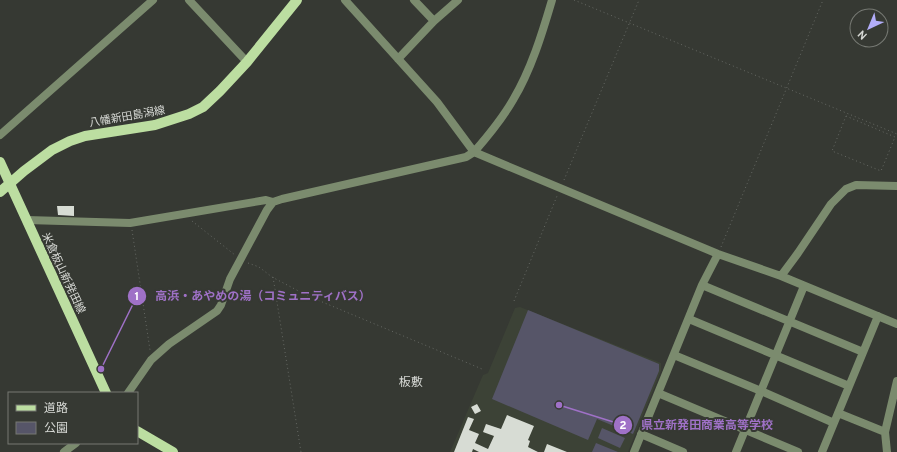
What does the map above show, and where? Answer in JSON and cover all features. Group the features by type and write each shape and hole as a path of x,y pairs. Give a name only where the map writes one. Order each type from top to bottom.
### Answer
{"main road":[{"name":"八幡新田島潟線","path":"0,192 24,171 52,150 70,141 85,136 155,125 196,111 203,107 247,62 297,0"},
{"name":"米倉板山新発田線","path":"0,162 106,392"},
{"path":"138,432 173,452"}],"street":[{"path":"0,135 153,0"},
{"path":"189,0 247,62"},
{"path":"345,0 437,102 474,152 718,254 781,276 897,324"},
{"path":"414,0 434,21"},
{"path":"398,58 434,21 458,0"},
{"path":"27,220 130,223 266,200 273,202 466,158 474,152 513,100 535,51 552,0"},
{"path":"781,276 831,204 846,189 856,185 897,186"},
{"path":"129,392 151,360 168,344 217,311 221,305 230,279 267,210 273,202"},
{"path":"634,452 702,285 718,254"},
{"path":"702,285 863,352"},
{"path":"736,452 804,286"},
{"path":"822,452 878,316"},
{"path":"688,319 849,386"},
{"path":"674,355 834,423"},
{"path":"887,452 885,432 897,382"},
{"path":"658,393 798,452"},
{"path":"838,413 885,432"},
{"path":"641,434 681,452"},
{"path":"64,452 75,444"}],"path":[{"path":"574,0 897,134"},
{"path":"514,301 639,0"},
{"path":"718,254 823,0"},
{"path":"846,116 895,137 881,171 832,151 846,116"},
{"path":"184,214 240,260 259,267 272,277 308,296 482,369"},
{"path":"130,223 151,360"},
{"path":"272,277 301,452"}],"shaded area":[{"path":"520,307 661,363 661,371 628,452 450,452 483,375 488,373 515,308"}],"green space":[{"path":"528,310 659,364 659,371 633,434 597,419 588,440 492,399"},
{"path":"602,428 625,438 620,448 598,438"},
{"path":"596,443 618,452 592,452"}],"building":[{"path":"57,206 74,206 74,216 58,215"},
{"path":"477,404 481,411 475,414 471,407"},
{"path":"507,415 534,426 528,440 530,441 528,447 538,452 479,452 473,449 472,452 454,452 468,417 474,419 469,430 479,434 475,443 488,449 494,436 483,432 486,424 501,429"},
{"path":"547,444 567,452 544,452"}],"place":[{"name":"高浜・あやめの湯（コミュニティバス）","path":"101,369"},
{"name":"県立新発田商業高等学校","path":"559,405"}],"district":[{"name":"板敷","path":"411,382"}]}
